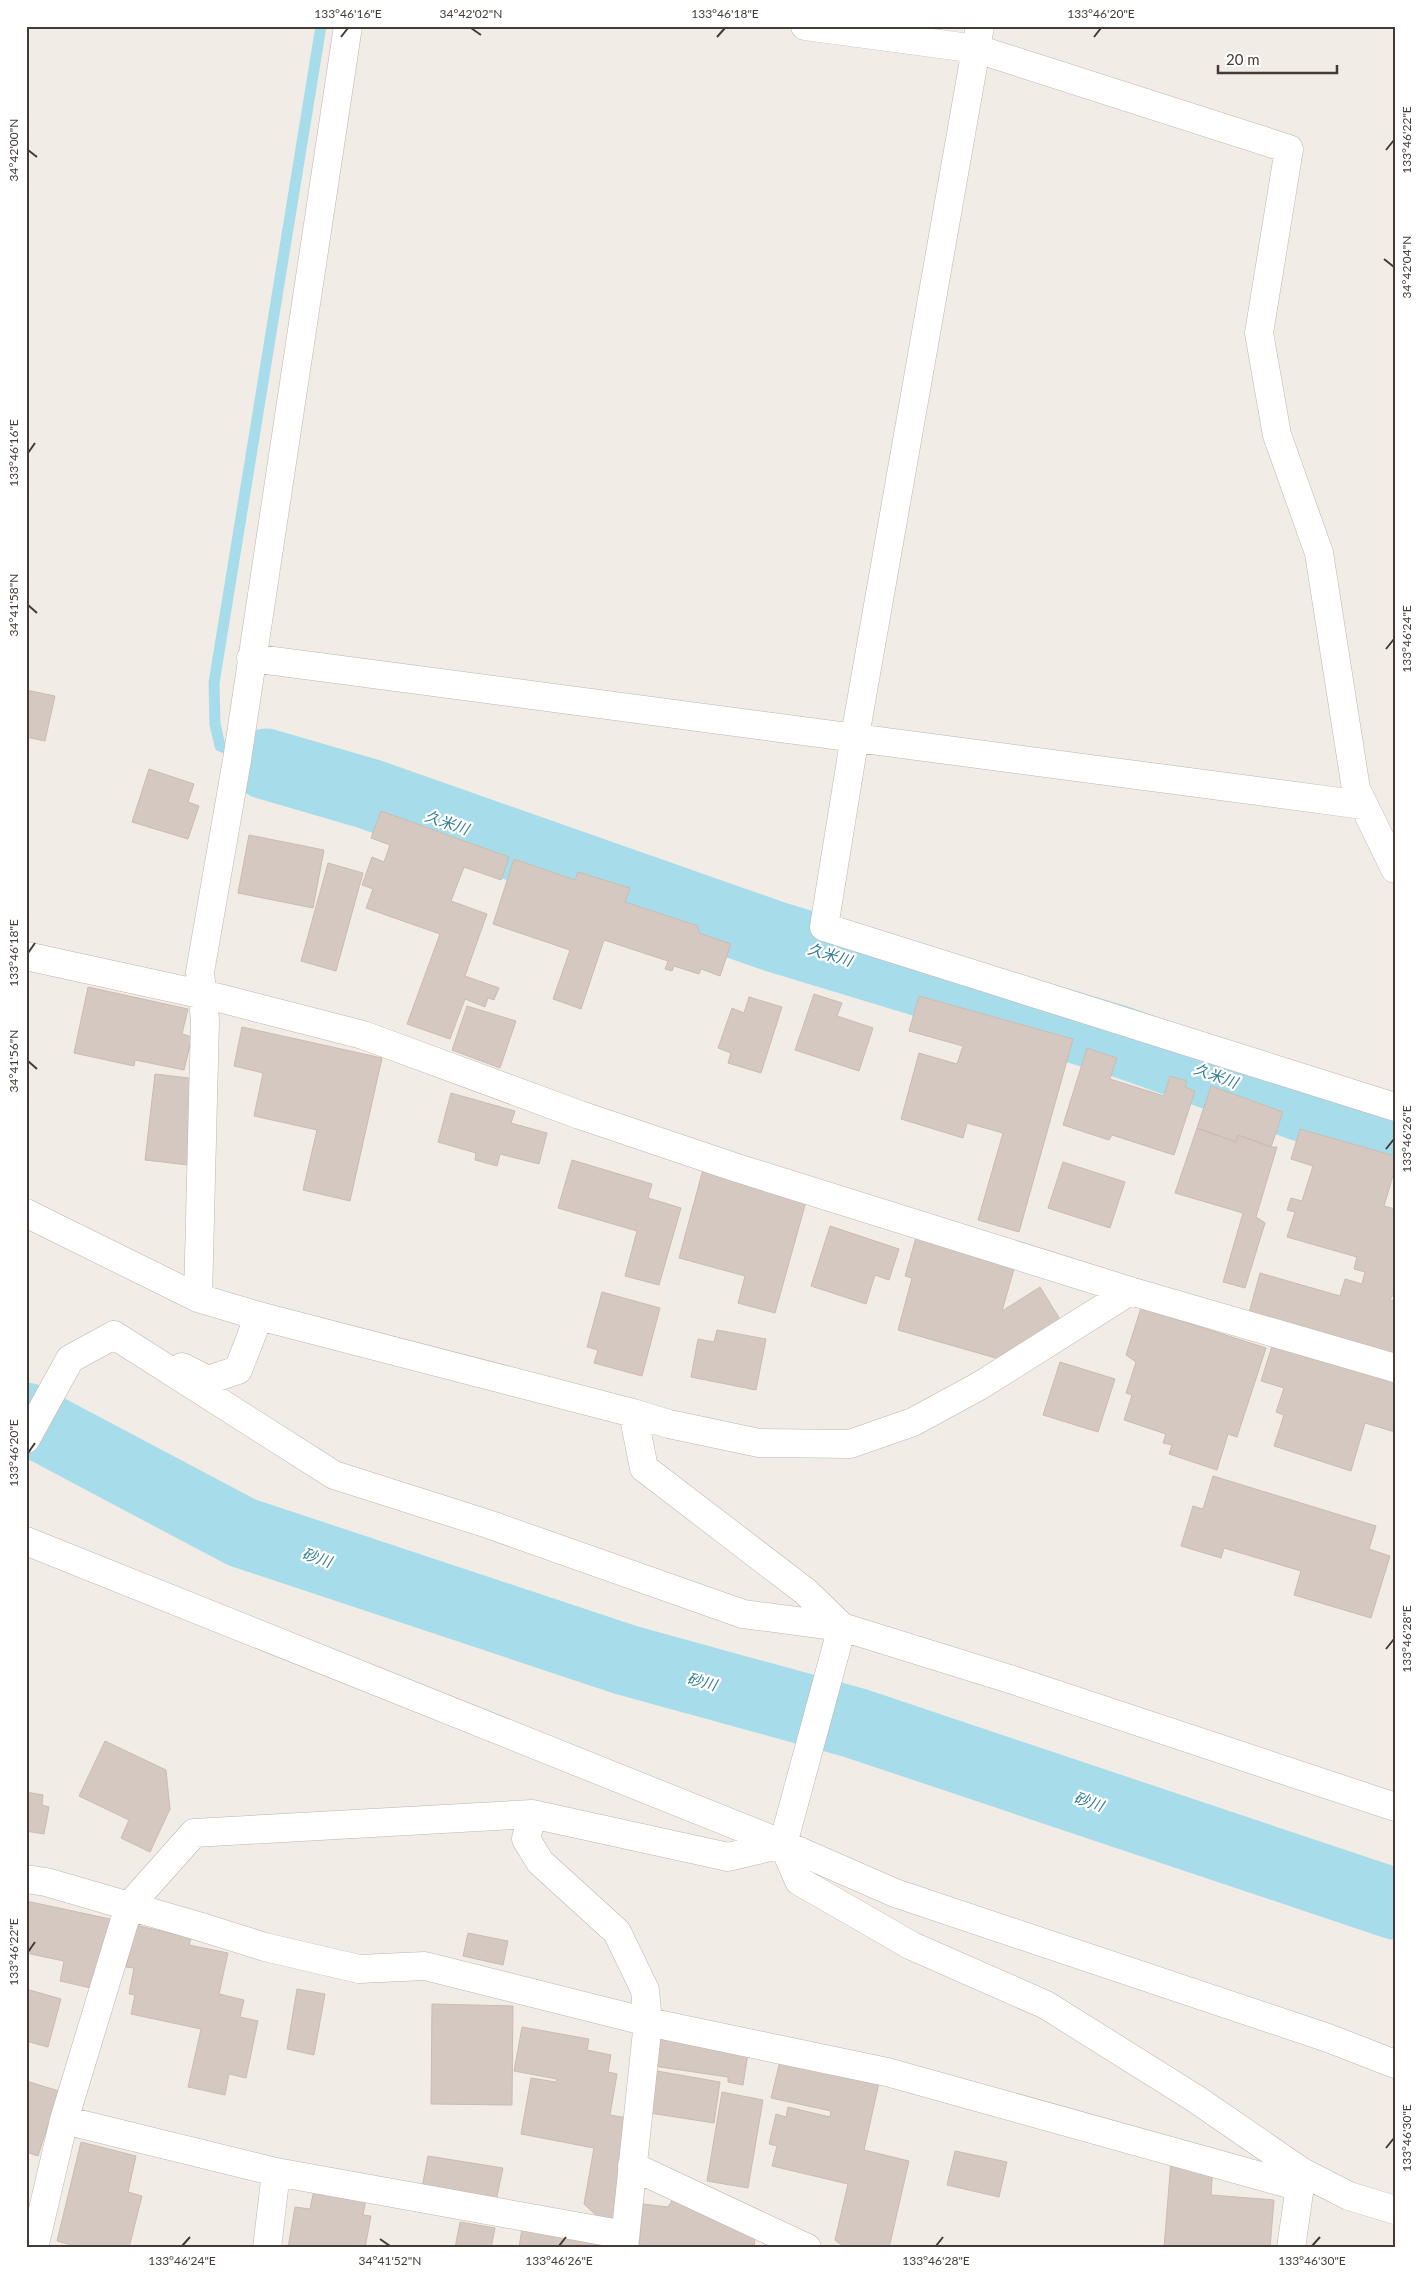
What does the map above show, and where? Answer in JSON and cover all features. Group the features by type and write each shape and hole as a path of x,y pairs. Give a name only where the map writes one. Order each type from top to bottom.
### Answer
{"street":[{"path":"198,1298 205,1020 200,972 239,752 251,658 348,26"},
{"path":"805,26 979,38 1289,149 1259,333 1277,434 1319,553 1356,790 1395,869"},
{"path":"979,38 855,736 824,927 1395,1107"},
{"path":"251,658 855,736 1363,805"},
{"path":"26,956 202,994 363,1035 552,1105 734,1167 1130,1291 1395,1368"},
{"path":"26,1212 198,1298 259,1316 669,1424 759,1443 850,1444 913,1422 982,1386 1130,1291"},
{"path":"114,1335 208,1380 238,1370 259,1316"},
{"path":"26,1439 70,1359 114,1335"},
{"path":"114,1335 334,1475 488,1524 743,1614 842,1627 1016,1681 1395,1807"},
{"path":"633,1413 644,1468 806,1592 842,1627"},
{"path":"26,1541 783,1844 896,1893 1318,2035 1395,2064"},
{"path":"842,1627 783,1844 799,1881 912,1946 1046,2005 1196,2098 1301,2179"},
{"path":"34,2248 64,2120 129,1906 194,1833 532,1814 728,1857 783,1844"},
{"path":"64,2120 276,2172 624,2242 648,2022 645,1990 617,1932 540,1862 526,1839 532,1814"},
{"path":"26,1879 46,1882 264,1947 359,1969 425,1966 648,2022 887,2072 1301,2179 1395,2210"},
{"path":"632,2166 807,2248"},
{"path":"267,2248 276,2172"},
{"path":"1291,2248 1301,2179"}],"building":[{"path":"26,690 55,696 45,741 26,737"},
{"path":"149,769 194,784 188,802 199,806 188,839 132,822"},
{"path":"381,811 509,857 501,880 464,867 451,901 487,914 465,976 499,988 494,1000 488,998 485,1007 465,999 450,1039 407,1024 440,934 366,908 373,889 362,885 372,857 384,862 390,845 371,838"},
{"path":"249,835 324,850 313,908 238,893"},
{"path":"514,859 575,880 578,872 630,888 625,902 698,926 699,933 731,944 720,976 701,969 699,974 674,966 672,971 665,969 668,961 604,940 581,1009 553,999 570,950 493,924"},
{"path":"328,863 363,873 336,971 301,961"},
{"path":"88,987 188,1009 182,1034 192,1037 184,1070 135,1060 134,1066 74,1053"},
{"path":"814,994 842,1003 837,1016 873,1028 859,1071 795,1050"},
{"path":"919,996 1073,1039 1019,1232 978,1220 1003,1133 967,1123 963,1138 901,1119 919,1053 957,1064 963,1046 909,1031"},
{"path":"749,997 782,1007 761,1073 728,1063 731,1053 718,1048 732,1008 744,1013"},
{"path":"467,1006 516,1021 500,1068 452,1050"},
{"path":"242,1027 382,1058 350,1201 303,1190 317,1130 254,1116 263,1073 234,1066"},
{"path":"1087,1048 1117,1058 1110,1079 1164,1096 1170,1076 1187,1081 1185,1087 1195,1091 1174,1155 1112,1135 1109,1140 1063,1125"},
{"path":"155,1074 197,1079 188,1165 145,1160"},
{"path":"1211,1086 1283,1112 1271,1147 1238,1135 1236,1142 1197,1128"},
{"path":"451,1093 515,1111 511,1123 547,1133 539,1164 500,1154 497,1166 475,1160 476,1153 438,1142"},
{"path":"1197,1128 1236,1142 1238,1135 1271,1147 1277,1147 1256,1217 1265,1223 1245,1288 1223,1282 1243,1213 1175,1193"},
{"path":"1300,1129 1395,1156 1395,1169 1384,1206 1395,1209 1395,1296 1392,1296 1390,1300 1395,1301 1395,1355 1249,1313 1260,1273 1340,1296 1345,1279 1362,1284 1365,1272 1354,1269 1357,1257 1287,1237 1295,1212 1287,1210 1291,1198 1302,1201 1313,1166 1291,1159"},
{"path":"572,1160 652,1184 648,1198 681,1208 659,1285 625,1276 637,1231 558,1208"},
{"path":"705,1162 809,1191 775,1313 738,1303 745,1276 679,1258"},
{"path":"1063,1162 1125,1182 1110,1228 1048,1208"},
{"path":"830,1226 899,1249 889,1280 875,1275 866,1304 811,1286"},
{"path":"917,1234 1016,1262 1002,1311 1040,1287 1063,1324 1006,1361 898,1330 912,1278 905,1276"},
{"path":"602,1292 660,1308 642,1376 594,1363 598,1350 587,1347"},
{"path":"1141,1308 1266,1348 1237,1437 1228,1434 1217,1470 1169,1454 1172,1445 1163,1443 1166,1434 1124,1420 1132,1395 1126,1393 1136,1362 1126,1355"},
{"path":"717,1330 766,1339 756,1390 691,1377 698,1339 714,1342"},
{"path":"1273,1343 1395,1381 1395,1432 1365,1423 1351,1471 1274,1446 1284,1415 1276,1412 1284,1388 1261,1381"},
{"path":"1060,1362 1115,1379 1098,1432 1043,1415"},
{"path":"1213,1476 1376,1526 1369,1549 1390,1556 1371,1618 1294,1595 1301,1571 1224,1548 1221,1558 1181,1546 1193,1506 1203,1509"},
{"path":"105,1741 166,1770 170,1809 150,1852 121,1838 129,1820 79,1796"},
{"path":"26,1792 43,1795 42,1805 49,1807 44,1834 26,1831"},
{"path":"26,1901 110,1919 95,1989 60,1981 64,1961 26,1953"},
{"path":"135,1925 191,1938 189,1945 228,1953 219,1994 244,2000 240,2017 258,2021 246,2078 229,2074 225,2095 188,2087 201,2029 131,2014 135,1995 129,1994 134,1968 126,1967"},
{"path":"468,1933 508,1941 503,1965 463,1956"},
{"path":"26,1989 61,1999 48,2047 26,2041"},
{"path":"297,1989 325,1994 314,2055 287,2049"},
{"path":"432,2004 513,2006 512,2105 431,2104"},
{"path":"522,2027 589,2039 587,2050 611,2055 608,2072 617,2074 610,2115 639,2120 621,2222 599,2218 584,2204 594,2148 521,2134 531,2078 556,2082 557,2079 514,2071"},
{"path":"659,2032 749,2047 743,2085 728,2082 728,2077 653,2066"},
{"path":"780,2061 879,2083 864,2150 909,2161 889,2248 845,2248 835,2240 848,2184 772,2166 777,2146 769,2144 776,2114 786,2117 788,2107 830,2117 831,2111 771,2098"},
{"path":"657,2071 720,2082 714,2123 650,2113"},
{"path":"26,2081 59,2091 38,2156 26,2152"},
{"path":"722,2092 763,2100 748,2188 707,2181"},
{"path":"81,2142 136,2156 128,2192 142,2196 129,2248 82,2248 57,2241"},
{"path":"955,2151 1007,2162 999,2197 947,2185"},
{"path":"428,2156 503,2168 496,2201 422,2188"},
{"path":"1171,2161 1213,2164 1211,2195 1274,2200 1270,2248 1164,2248"},
{"path":"315,2185 367,2194 363,2215 371,2216 365,2248 288,2248 295,2207 310,2209"},
{"path":"673,2199 755,2237 754,2248 639,2248 643,2204 668,2207"},
{"path":"460,2222 495,2228 491,2248 455,2248"},
{"path":"522,2228 618,2248 519,2248"}],"waterway":[{"path":"266,764 220,746 215,724 214,683 321,26"},
{"name":"久米川","path":"266,764 369,794 776,937 1119,1041 1395,1139"},
{"name":"砂川","path":"26,1418 241,1532 626,1660 855,1723 1395,1904"}]}
